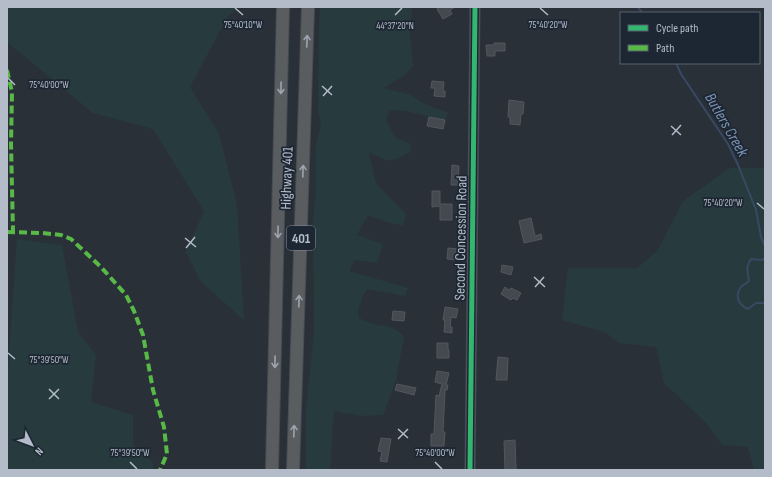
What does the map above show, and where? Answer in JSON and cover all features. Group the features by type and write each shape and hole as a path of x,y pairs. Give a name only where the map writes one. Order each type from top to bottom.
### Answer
{"highway":[{"name":"Highway 401","path":"272,470 283,7"},
{"name":"Highway 401","path":"293,470 308,7"}],"street":[{"name":"Second Concession Road","path":"470,470 475,7"}],"green space":[{"path":"7,7 238,7 228,16 190,87 219,134 237,204 244,320 201,282 186,252 204,211 153,129 93,113 7,42"},
{"path":"320,7 412,7 410,34 413,66 404,76 383,88 409,94 425,104 448,113 445,120 405,111 389,110 386,121 396,138 411,144 410,152 389,161 369,153 376,183 406,214 403,226 368,215 357,235 383,244 377,263 354,260 350,271 408,288 405,296 367,289 359,307 359,318 376,325 393,328 404,337 396,381 383,415 361,416 334,411 330,470 306,470 306,408 314,331 313,224 316,188 316,144 321,125 318,110"},
{"path":"730,168 765,168 765,470 754,470 748,447 722,445 707,424 664,383 656,347 619,343 605,332 562,320 568,268 637,268 658,250 683,201"},
{"path":"17,239 62,245 78,332 96,355 91,402 133,415 133,445 153,463 153,470 7,470 7,381"}],"building":[{"path":"439,7 455,7 450,10 452,14 443,19 437,9"},
{"path":"494,43 505,43 505,51 495,51 495,56 487,56 486,45 494,45"},
{"path":"432,81 444,82 443,91 445,91 445,97 434,96 435,88 431,88"},
{"path":"509,100 524,102 520,125 510,124 510,117 508,117"},
{"path":"429,117 445,120 443,129 427,126"},
{"path":"452,165 459,166 458,185 451,185"},
{"path":"432,191 440,191 440,204 452,204 452,220 440,220 440,206 432,207"},
{"path":"531,218 535,236 541,234 542,239 524,243 519,221"},
{"path":"448,248 458,249 457,260 447,259"},
{"path":"502,265 513,267 511,275 501,272"},
{"path":"505,287 509,290 511,288 521,293 517,300 513,298 511,300 501,294"},
{"path":"445,307 458,309 456,318 451,317 450,327 452,327 452,333 444,332 445,320 443,320"},
{"path":"393,311 405,312 404,321 392,320"},
{"path":"437,343 448,343 449,358 437,358"},
{"path":"498,357 508,358 507,380 496,380"},
{"path":"437,371 449,373 446,385 448,385 447,390 445,390 443,432 445,432 444,446 431,446 431,434 434,434 436,395 439,396 442,384 435,382"},
{"path":"397,384 416,388 414,395 395,390"},
{"path":"381,438 391,439 387,462 380,461 382,452 378,451"},
{"path":"515,440 516,469 505,470 504,441"}],"waterway":[{"name":"Butlers Creek","path":"638,7 641,12"},
{"name":"Butlers Creek","path":"676,64 681,74 728,144 756,210 761,237 765,246"},
{"name":"Butlers Creek","path":"765,258 762,260 751,259 747,268 749,281 741,287 738,294 738,300 748,309 756,303 765,303"}],"marked path":[{"path":"7,70 12,92 11,144 13,232"},
{"path":"7,232 61,235 71,239 101,267 126,295 143,335 153,390 164,427 167,454 160,470"}],"cycle path":[{"path":"470,470 475,7"}]}
